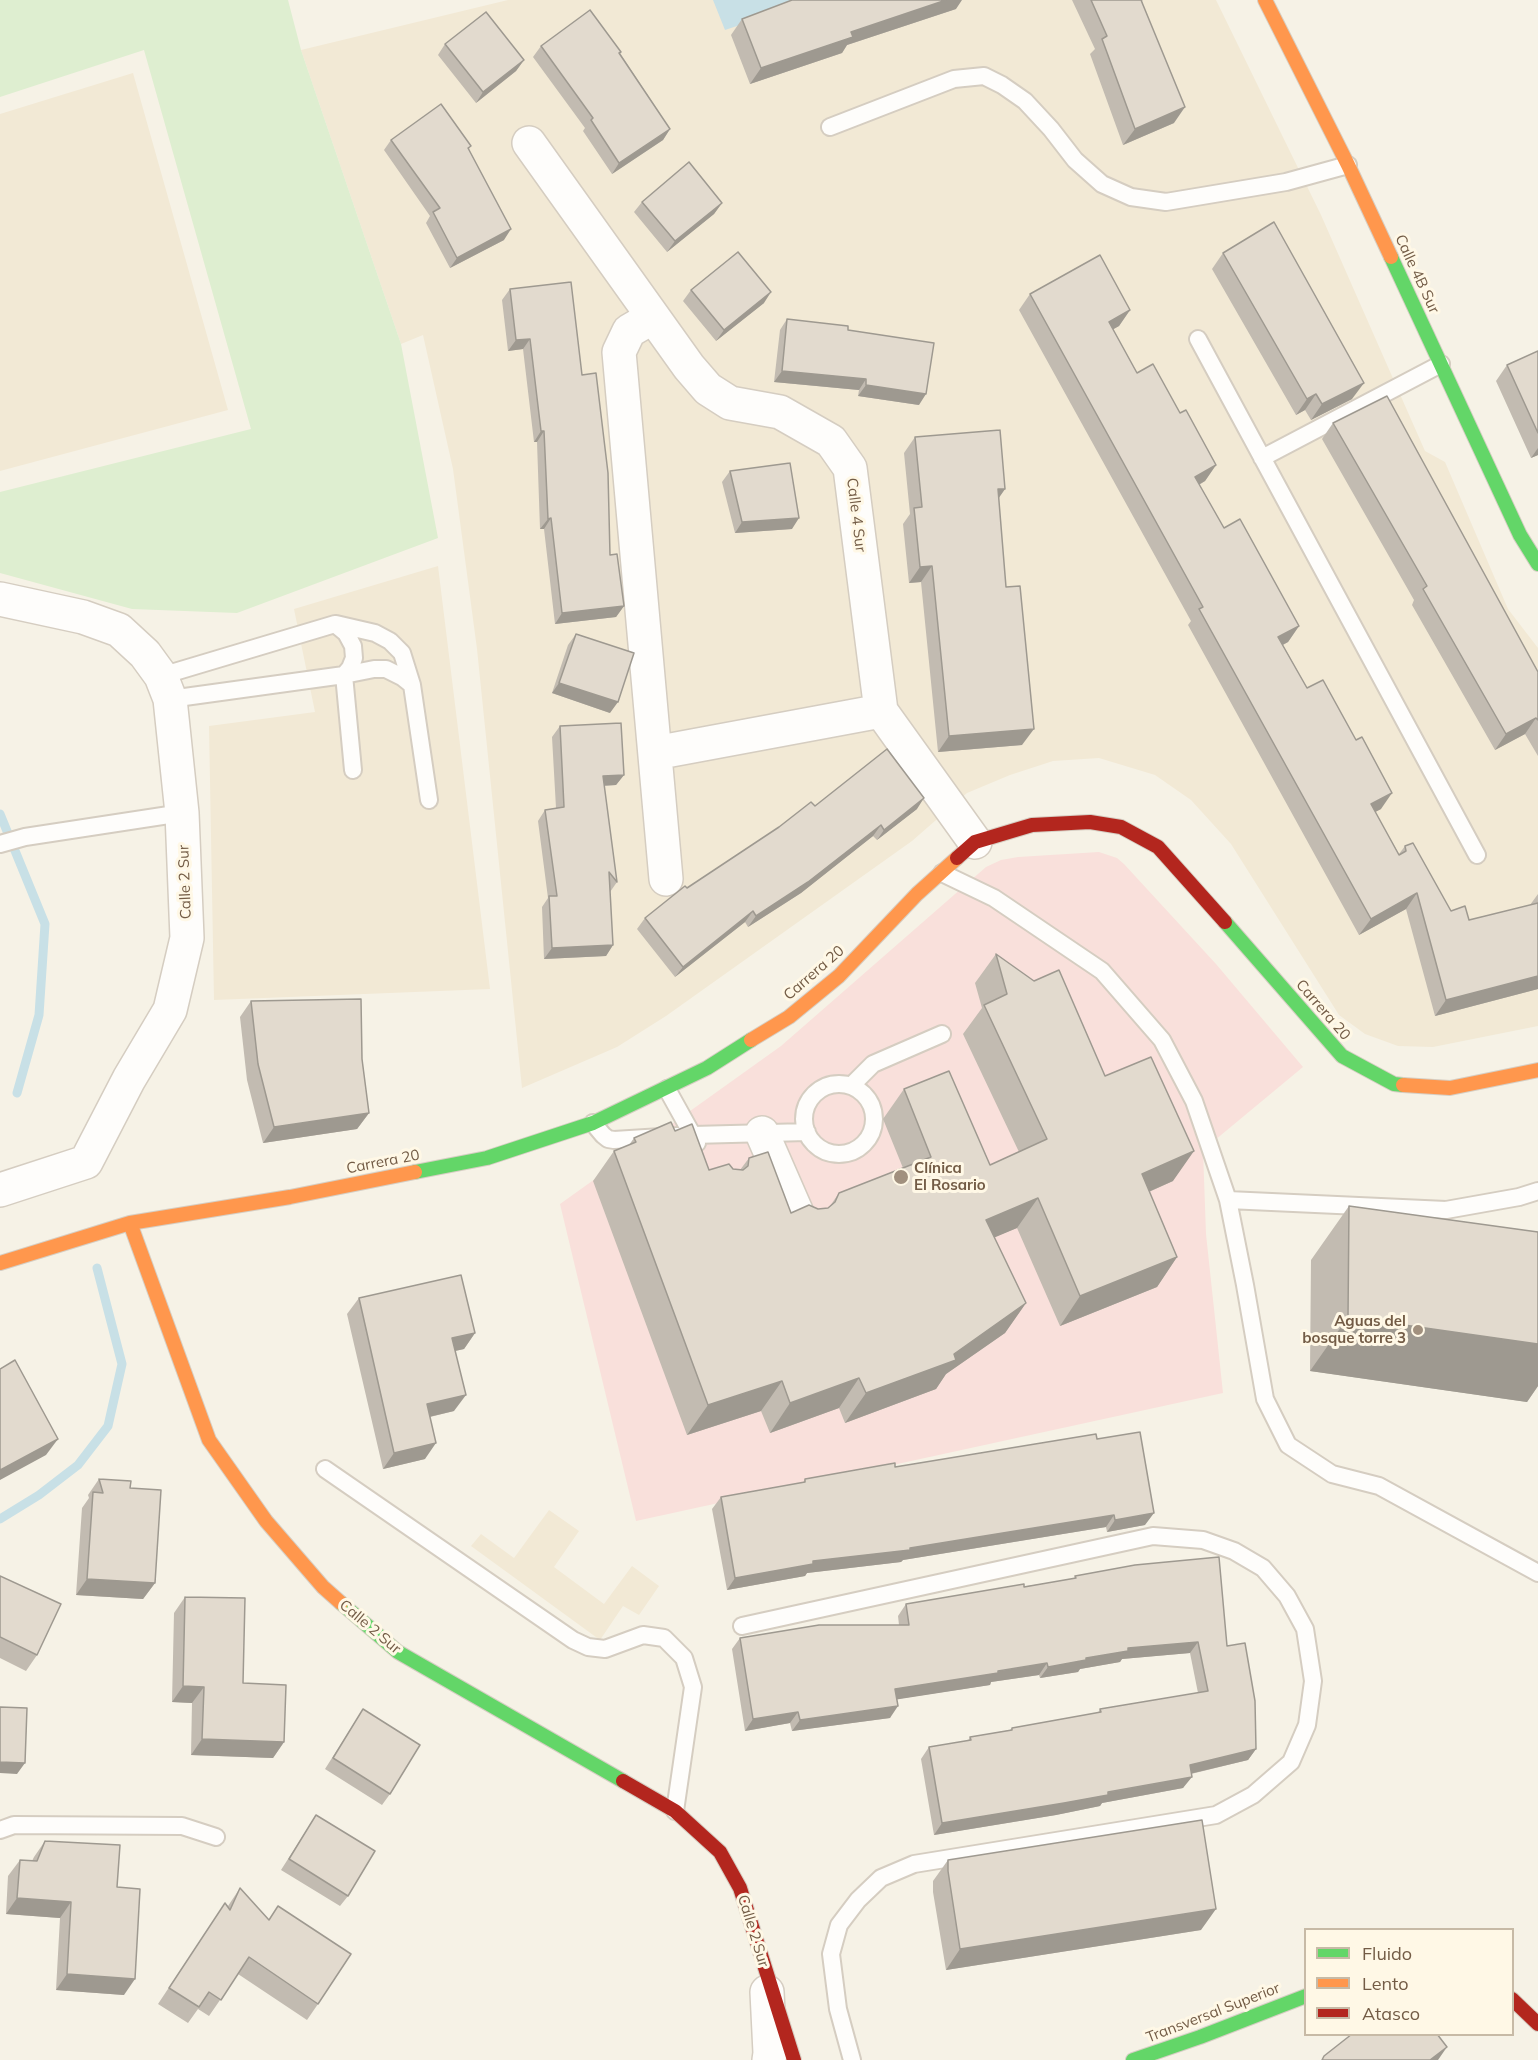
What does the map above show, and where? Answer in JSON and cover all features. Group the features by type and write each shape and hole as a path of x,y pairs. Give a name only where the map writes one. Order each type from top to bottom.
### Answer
{"street":[{"name":"Calle 4B Sur","path":"1264,0 1348,165 1520,535 1538,564"},
{"name":"Calle 4 Sur","path":"529,143 689,367 708,389 730,403 780,412 831,441 850,468 880,711 975,842"},
{"path":"653,317 629,331 619,352 666,879"},
{"path":"0,600 83,617 119,630 145,654 166,687"},
{"name":"Calle 2 Sur","path":"0,1190 86,1162 129,1079 170,1010 187,938 182,813 166,687"},
{"path":"655,753 880,711"},
{"name":"Carrera 20","path":"0,1263 130,1223 290,1197 487,1158 593,1123 707,1068 789,1017 839,976 917,894 975,842 1023,827 1062,822 1090,822 1121,827 1158,847 1342,1056 1394,1084 1450,1088 1538,1070"},
{"path":"762,1133 800,1221"},
{"name":"Calle 2 Sur","path":"130,1223 209,1440 266,1521 323,1587 398,1652 675,1811 720,1852 740,1888 794,2060"},
{"name":"Calle 2 Sur","path":"767,1975 770,2053 768,2060"},
{"name":"Transversal Superior","path":"1133,2060 1153,2057 1304,1996"},
{"path":"1514,2002 1538,2024"}],"lane":[{"path":"830,127 954,80 984,76 1025,101 1075,160 1102,184 1131,197 1167,202 1286,182 1348,165"},
{"path":"1198,339 1476,855"},
{"path":"1262,458 1441,364"},
{"path":"335,624 346,633 353,646 354,658 344,675 353,770"},
{"path":"166,687 335,624 375,633 390,641 402,653 412,685 429,800"},
{"path":"166,687 344,675 374,669 386,669 412,685"},
{"path":"0,844 37,835 182,813"},
{"path":"942,873 994,898 1102,971 1162,1040 1194,1101 1228,1200 1265,1399 1288,1445 1332,1474 1379,1486 1538,1573"},
{"path":"850,1086 873,1064 942,1034"},
{"path":"831,1085 850,1086 863,1093 874,1118 872,1132 864,1143 853,1151 839,1154 826,1151 814,1144 807,1132 804,1119 806,1106 813,1095 831,1085"},
{"path":"667,1089 705,1160"},
{"path":"593,1123 603,1135 614,1140 807,1132"},
{"path":"1228,1200 1446,1210 1519,1197 1538,1191"},
{"path":"325,1469 573,1640 588,1647 605,1649 643,1635 664,1638 684,1658 693,1687 675,1811"},
{"path":"742,1626 1153,1536 1203,1540 1234,1551 1263,1568 1287,1596 1305,1629 1313,1681 1307,1725 1292,1762 1253,1795 1215,1815 914,1864 881,1878 858,1900 838,1925 831,1954 837,2009 852,2060"},
{"path":"0,1830 14,1825 182,1826 216,1837"}],"shaded area":[{"path":"508,0 1216,0 1321,215 1425,451 1445,462 1508,609 1538,648 1538,1026 1433,1047 1398,1046 1365,1034 1339,1015 1231,844 1191,800 1155,775 1099,758 1053,761 1010,775 967,793 912,841 666,1016 617,1047 522,1088 477,649 453,469 423,335 401,344 301,50"},
{"path":"133,73 228,410 0,471 0,114"},
{"path":"438,566 490,989 214,1000 209,726 315,712 294,609"},
{"name":"Clínica El Rosario","path":"1099,852 1117,858 1124,864 1216,964 1303,1067 1203,1150 1206,1234 1223,1393 636,1521 560,1204 781,1046 986,867 1001,860 1018,857"},
{"path":"549,1510 579,1531 554,1567 604,1604 632,1566 659,1586 639,1615 623,1606 600,1640 471,1546 481,1534 514,1558"}],"green space":[{"path":"0,0 288,0 301,50 401,344 438,538 237,613 132,609 0,573 0,492 251,429 144,50 0,97"}],"water":[{"path":"713,0 815,0 725,30"}],"building":[{"path":"792,0 946,0 851,32 853,37 761,68 742,19"},
{"path":"1091,0 1141,0 1185,107 1135,129 1102,39 1107,36"},
{"path":"590,10 621,52 619,53 670,129 619,163 591,120 593,118 541,46"},
{"path":"486,12 524,60 483,92 445,44"},
{"path":"441,104 471,146 468,148 511,229 457,258 433,212 440,208 391,140"},
{"path":"689,162 722,203 675,241 642,202"},
{"path":"1274,222 1364,383 1322,404 1316,394 1307,399 1223,253"},
{"path":"738,252 771,292 724,330 691,290"},
{"path":"1100,255 1130,310 1109,322 1137,373 1153,364 1180,413 1186,410 1216,465 1195,477 1224,528 1240,519 1299,626 1278,637 1307,688 1323,680 1356,740 1362,737 1392,793 1371,804 1399,855 1406,851 1405,846 1413,843 1451,911 1465,906 1469,920 1538,903 1538,976 1446,1000 1417,893 1371,919 1199,609 1203,607 1030,294"},
{"path":"571,282 582,375 596,373 608,473 610,555 617,554 624,606 562,613 551,518 548,519 544,431 541,431 530,339 516,340 510,289"},
{"path":"787,319 848,326 848,330 934,343 926,394 866,385 866,379 782,371"},
{"path":"1538,351 1538,433 1507,365"},
{"path":"1387,396 1538,672 1538,720 1536,718 1506,734 1423,589 1427,586 1333,423"},
{"path":"1000,430 1005,489 998,489 1006,587 1020,586 1034,729 949,736 932,566 920,567 914,508 922,507 915,437"},
{"path":"790,463 799,518 742,522 730,471"},
{"path":"576,634 634,653 618,702 559,683"},
{"path":"621,723 624,775 603,776 617,882 609,872 613,945 552,948 549,896 557,896 545,810 564,807 560,726"},
{"path":"887,749 924,798 884,830 881,825 808,882 756,916 753,911 683,967 645,918 685,886 687,888 779,827 811,802 815,806"},
{"path":"996,954 1034,981 1059,970 1105,1076 1151,1057 1194,1151 1142,1174 1177,1257 1080,1296 1038,1198 986,1220 1026,1303 954,1354 956,1360 866,1393 859,1378 790,1403 782,1381 708,1405 614,1151 636,1142 634,1138 671,1122 675,1131 692,1124 709,1170 729,1164 733,1169 743,1170 748,1166 749,1158 768,1152 791,1213 809,1205 818,1209 828,1208 835,1202 839,1193 931,1157 904,1089 949,1071 990,1165 1047,1139 984,1005 1007,994"},
{"path":"361,999 362,1059 369,1113 274,1127 258,1064 251,1001"},
{"path":"1349,1206 1538,1232 1538,1344 1348,1317"},
{"path":"461,1275 475,1333 452,1338 466,1395 427,1404 436,1443 394,1453 359,1298"},
{"path":"15,1360 58,1439 0,1470 0,1369"},
{"path":"1140,1432 1154,1513 1115,1520 1114,1515 910,1548 910,1550 813,1561 813,1564 735,1578 721,1497 895,1463 895,1467 1096,1434 1097,1439"},
{"path":"99,1479 131,1481 130,1488 161,1490 155,1583 87,1579 93,1492 103,1493"},
{"path":"1219,1557 1227,1646 1245,1643 1255,1701 1256,1749 1190,1765 1192,1777 1108,1792 1108,1795 942,1823 929,1747 971,1740 970,1737 1012,1730 1012,1728 1101,1712 1100,1709 1208,1691 1198,1642 1128,1648 1128,1651 1048,1667 1047,1663 895,1689 898,1706 800,1720 798,1712 753,1719 740,1638 819,1625 909,1625 906,1604 1024,1584 1024,1587 1135,1565"},
{"path":"0,1576 61,1604 37,1655 0,1637"},
{"path":"185,1597 245,1598 243,1683 286,1685 284,1742 202,1739 204,1687 183,1686"},
{"path":"0,1707 27,1708 25,1763 0,1762"},
{"path":"363,1709 420,1745 390,1794 333,1758"},
{"path":"316,1815 375,1851 348,1896 289,1859"},
{"path":"1202,1820 1216,1909 960,1949 948,1860"},
{"path":"45,1841 120,1845 117,1887 140,1889 135,1979 67,1974 71,1902 17,1898 20,1860 37,1861"},
{"path":"240,1888 269,1920 278,1906 351,1954 318,2004 249,1957 221,2000 209,1992 199,2007 169,1988 225,1903 230,1910"},
{"path":"1349,2036 1439,2036 1447,2047 1430,2060 1322,2060"}],"waterway":[{"path":"0,814 45,924 39,1015 17,1093"},
{"path":"0,1519 39,1495 78,1465 108,1426 122,1364 97,1268"}],"traffic: fast":[{"path":"1391,257 1520,535 1538,564"},
{"path":"1225,922 1342,1056 1394,1084 1403,1085"},
{"path":"415,1172 487,1158 593,1123 707,1068 751,1040"},
{"path":"341,1603 398,1652 623,1781"},
{"path":"1133,2060 1304,1997"}],"traffic: slow":[{"path":"1265,0 1348,165 1391,257"},
{"path":"751,1040 789,1017 839,976 917,894 957,858"},
{"path":"1403,1085 1450,1088 1538,1070"},
{"path":"0,1263 130,1223 290,1197 415,1172"},
{"path":"130,1223 209,1440 266,1521 323,1587 341,1603"}],"traffic: jam":[{"path":"957,858 975,842 1032,825 1090,822 1121,827 1158,847 1225,922"},
{"path":"623,1781 675,1811 720,1852 740,1888 794,2060"},
{"path":"1514,2001 1538,2024"}],"place":[{"name":"Clínica El Rosario","path":"901,1177"},
{"name":"Aguas del bosque torre 3","path":"1418,1330"}]}
